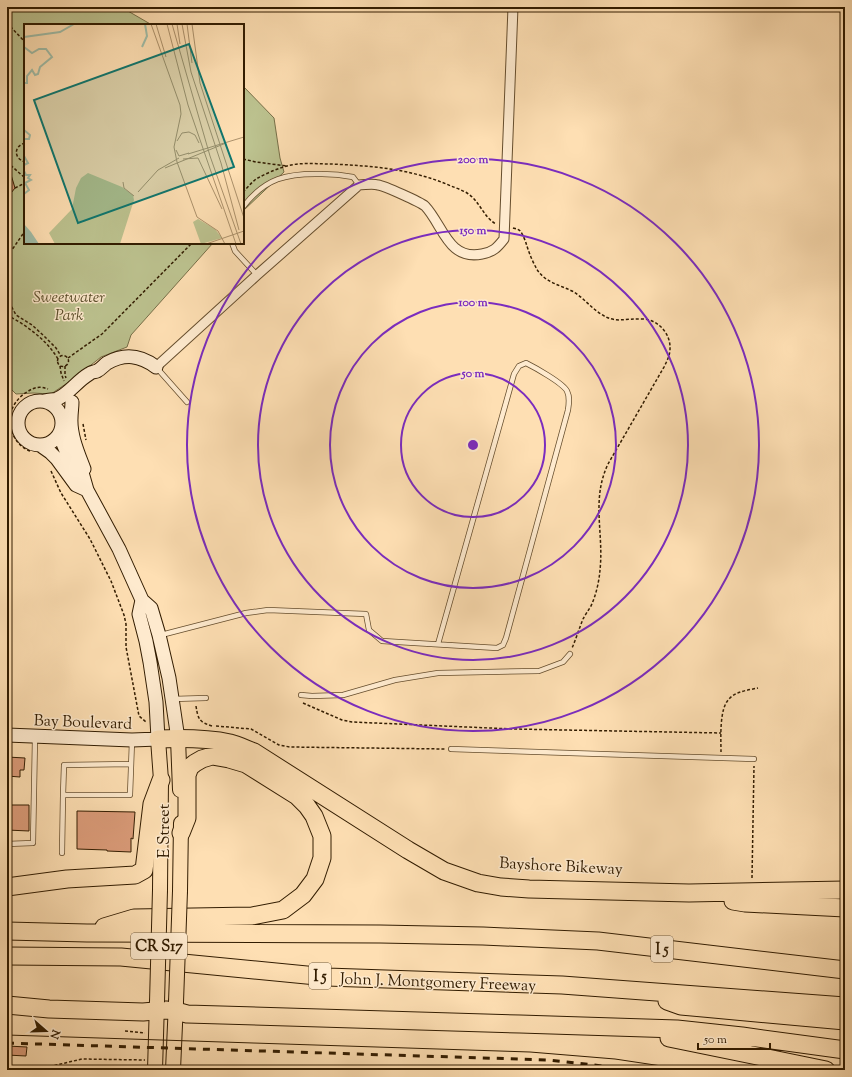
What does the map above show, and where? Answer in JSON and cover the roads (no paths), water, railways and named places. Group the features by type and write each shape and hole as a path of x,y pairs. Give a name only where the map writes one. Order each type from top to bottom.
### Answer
{"highway":[{"path":"158,739 178,738 232,743 254,752 408,850 444,871 472,881 501,887 529,890 689,893 845,890"},
{"path":"87,932 134,918 252,916 283,910 303,895 315,879 322,858 322,836 314,816 297,796 246,764 229,759 212,756 202,759 190,767 187,775 187,818 181,833"},
{"path":"7,887 67,879 135,875 144,870 152,804 161,780"},
{"path":"689,893 745,903 845,908"},
{"name":"I 5","path":"7,931 475,936 591,941 843,969"},
{"name":"John J. Montgomery Freeway","path":"7,956 121,958 327,977 562,985 845,1006"},
{"path":"634,991 681,1006 845,1021"},
{"path":"7,1005 49,1009 143,1012 157,1006 176,1007 187,1014 677,1029 845,1050"},
{"path":"624,1027 671,1039 826,1070"}],"main road":[{"path":"97,371 90,373 70,390 57,398 47,395 22,410 18,419 19,428 22,435 27,441 33,444 36,449 56,439 75,397 93,380 97,371 105,364 114,359 131,356 145,360 156,367"},
{"path":"47,395 61,415 61,428"},
{"path":"72,402 71,428 76,447 84,470 91,479 103,502 103,518"},
{"name":"E Street","path":"61,428 67,453 84,476 87,490 119,549 142,600 152,608 173,699 178,738 181,833 173,1070"},
{"name":"E Street","path":"36,449 50,452 58,459 76,485 87,490"},
{"name":"E Street","path":"142,600 139,614 146,641 156,702 161,780 157,1006 152,1065"},
{"name":"Bay Boulevard","path":"7,735 132,740 158,739"}],"street":[{"path":"156,367 359,185 377,184 412,199 424,206 447,240 454,248 464,253 474,256 488,253 498,248 504,239 513,7"}],"lane":[{"path":"244,206 261,188 274,180 302,173 343,175 353,177 359,185"},
{"path":"232,244 235,251 257,275"},
{"path":"159,635 246,612 268,610 366,614 369,630 382,641 497,648 503,645 570,400 567,390 559,383 526,363 519,366 514,374 438,644"},
{"path":"156,367 187,402"},
{"path":"301,695 343,695 395,680 438,674 539,671 563,662 570,654"},
{"path":"173,699 206,698"},
{"path":"7,844 33,843 35,736"},
{"path":"63,795 130,795 132,740"},
{"path":"451,749 754,759"},
{"path":"62,853 64,765 131,764"}],"tram line":[{"path":"7,1035 530,1052 615,1059 688,1070"}],"railway":[{"path":"7,1043 549,1060 638,1070"}],"park label":[{"name":"Sweetwater Park","path":"69,305"}]}
